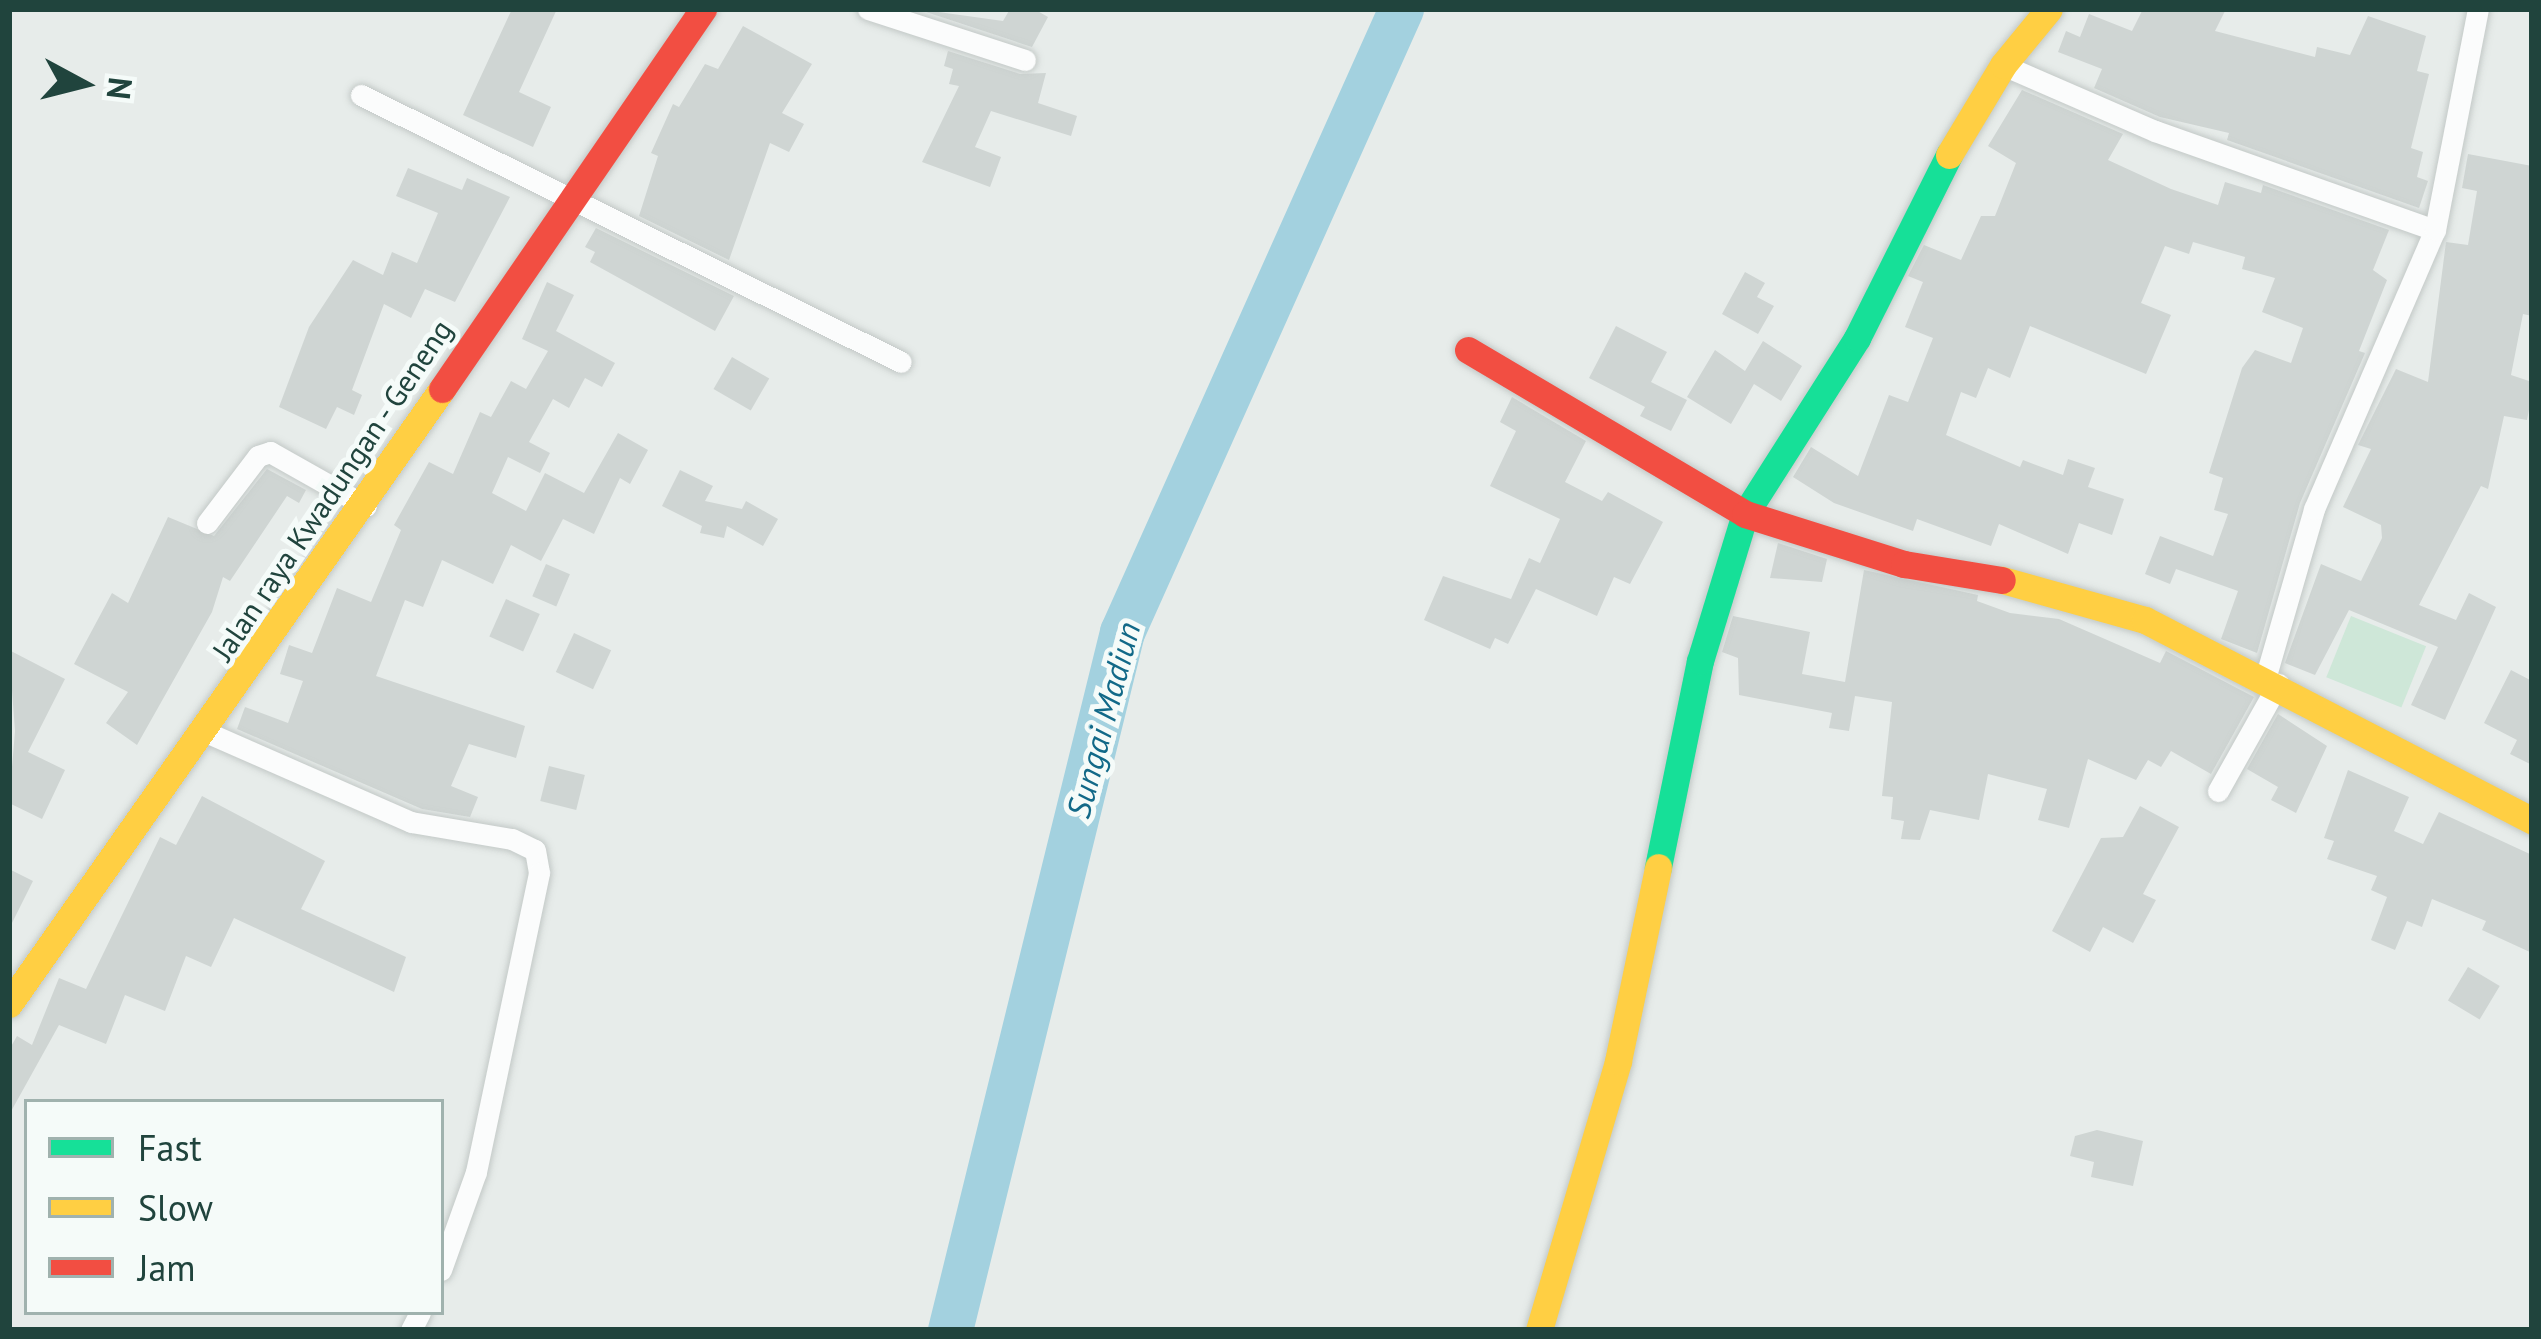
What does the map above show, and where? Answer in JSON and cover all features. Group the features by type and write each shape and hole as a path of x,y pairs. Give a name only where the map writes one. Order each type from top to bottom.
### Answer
{"street":[{"name":"Jalan raya Kwadungan - Geneng","path":"9,1004 366,506 569,194 703,9"},
{"path":"868,9 1025,60"},
{"path":"1539,1330 1618,1061 1643,914 1700,661 1744,514 1857,338 2003,65 2049,9"},
{"path":"2218,791 2272,682 2314,509 2435,230 2478,9"},
{"path":"2003,65 2155,131 2435,230"},
{"path":"362,94 901,362"},
{"path":"1468,350 1744,514 1904,564 1984,574 2145,620 2532,821"},
{"path":"208,523 258,456 270,452 366,506"},
{"path":"206,732 411,822 512,838 535,850 539,873 481,1150 444,1261"}],"green space":[{"path":"2351,616 2426,646 2401,708 2326,677"}],"building":[{"path":"512,9 557,9 519,92 551,107 533,147 463,115"},
{"path":"917,9 1003,21 1010,9 1034,9 1048,17 1032,47"},
{"path":"2143,9 2226,9 2215,31 2315,57 2317,47 2350,55 2368,16 2426,36 2417,71 2429,74 2411,148 2423,152 2417,177 2428,181 2419,208 2227,140 2229,133 2160,117 2094,88 2102,69 2058,52 2066,31 2080,37 2089,14 2132,31"},
{"path":"743,26 812,64 782,113 804,124 789,152 770,143 729,260 639,216 658,156 651,153 673,104 679,107 705,64 718,69"},
{"path":"948,51 1020,74 1046,73 1038,103 1077,116 1071,136 991,111 975,147 1001,157 990,187 922,162 959,86 949,84 953,69 944,66"},
{"path":"2022,90 2123,134 2108,160 2171,189 2218,205 2225,182 2261,193 2263,185 2389,230 2373,270 2387,280 2359,351 2365,353 2300,503 2257,653 2221,639 2238,591 2176,569 2170,584 2145,574 2160,536 2213,556 2228,514 2214,510 2223,478 2209,473 2242,368 2255,350 2291,363 2303,328 2262,312 2275,278 2242,269 2245,257 2193,242 2189,254 2165,246 2141,303 2171,315 2146,374 2030,326 2010,378 1988,368 1976,398 1961,392 1946,435 2020,467 2023,460 2063,475 2068,459 2095,468 2088,487 2124,499 2112,535 2079,523 2068,554 1999,524 1991,546 1917,519 1913,531 1834,503 1793,477 1811,447 1858,476 1889,395 1908,402 1933,338 1905,327 1923,282 1908,276 1924,245 1961,260 1981,216 1995,216 2016,163 1988,146"},
{"path":"2468,154 2532,166 2532,316 2523,314 2511,375 2532,382 2532,394 2527,420 2504,416 2488,489 2481,486 2419,605 2456,620 2469,593 2496,607 2445,720 2411,705 2438,647 2349,610 2315,675 2285,663 2321,564 2361,581 2382,538 2381,525 2343,507 2371,449 2358,445 2396,369 2428,382 2446,242 2468,245 2477,191 2462,188"},
{"path":"408,168 462,190 467,178 510,197 455,302 425,289 411,318 384,304 352,390 362,395 354,415 337,407 326,429 279,407 309,327 353,260 383,275 392,252 417,263 438,213 396,196"},
{"path":"596,228 734,296 715,331 590,262 595,252 585,247"},
{"path":"1745,272 1765,283 1757,297 1774,306 1758,334 1722,314"},
{"path":"547,282 574,295 556,331 615,363 602,387 585,378 569,408 553,399 529,442 550,453 540,473 508,457 492,493 526,511 545,473 584,493 618,433 648,450 630,484 620,478 594,534 563,519 541,561 511,545 493,584 442,560 423,607 405,600 376,676 525,726 516,758 469,744 451,786 478,797 470,817 422,809 237,729 245,707 288,723 303,681 280,674 289,645 312,653 337,588 371,602 401,530 394,525 429,462 453,474 480,412 491,417 511,381 526,389 548,351 522,339"},
{"path":"1616,326 1667,352 1651,382 1687,400 1671,431 1640,416 1645,407 1589,378"},
{"path":"1763,341 1802,366 1781,401 1754,384 1731,424 1687,397 1715,350 1745,371"},
{"path":"732,357 769,378 751,411 714,389"},
{"path":"1512,397 1586,441 1565,482 1602,501 1608,492 1663,522 1630,584 1614,577 1597,616 1536,589 1508,644 1495,638 1490,649 1424,620 1443,576 1511,599 1529,558 1540,563 1560,519 1490,486 1516,431 1500,422"},
{"path":"267,469 306,490 299,503 287,496 230,581 223,577 212,612 137,745 106,723 128,692 74,664 112,593 128,603 168,517 214,536"},
{"path":"680,470 713,486 705,501 742,509 746,501 778,519 763,546 727,526 724,538 700,533 702,526 662,506"},
{"path":"1778,543 1827,559 1822,582 1770,578"},
{"path":"546,564 570,574 556,606 532,596"},
{"path":"1864,570 1978,595 1977,601 2010,613 2059,619 2160,663 2166,651 2254,697 2211,774 2171,751 2161,767 2148,760 2136,780 2088,759 2069,828 2038,820 2047,789 1988,774 1979,820 1930,810 1920,840 1901,839 1904,821 1891,819 1893,797 1882,796 1892,702 1855,696 1849,731 1829,728 1832,713 1739,695 1738,658 1722,652 1733,616 1810,632 1802,674 1845,682"},
{"path":"506,599 540,614 523,652 489,636"},
{"path":"574,633 611,650 593,689 556,672"},
{"path":"9,650 65,679 28,752 65,770 42,819 9,803 15,731"},
{"path":"2511,670 2532,681 2532,765 2510,754 2517,740 2484,723"},
{"path":"2278,714 2327,746 2296,813 2271,800 2278,787 2247,769"},
{"path":"549,766 585,775 576,810 540,801"},
{"path":"2348,770 2409,797 2394,831 2423,844 2439,812 2532,855 2532,953 2482,930 2486,921 2432,899 2422,927 2407,921 2395,950 2371,940 2387,897 2371,890 2377,876 2327,859 2334,841 2324,838"},
{"path":"202,796 325,861 301,909 406,957 394,992 234,918 211,967 186,956 165,1011 125,995 106,1044 59,1025 9,1115 9,1050 17,1036 32,1045 59,978 86,989 160,837 176,845"},
{"path":"2140,806 2179,827 2143,894 2156,900 2133,943 2103,927 2090,952 2052,931 2101,838 2123,837"},
{"path":"9,869 33,881 9,929"},
{"path":"2468,967 2500,986 2480,1019 2448,1000"},
{"path":"2097,1130 2143,1141 2133,1186 2091,1177 2094,1162 2070,1156 2075,1136"}],"waterway":[{"name":"Sungai Madiun","path":"950,1330 1122,632 1401,9"}],"traffic: fast":[{"path":"1658,867 1700,661 1745,514 1857,338 1949,155"}],"traffic: slow":[{"path":"1949,155 2003,65 2049,9"},
{"path":"9,1004 442,389"},
{"path":"2002,580 2145,620 2532,821"},
{"path":"1539,1330 1618,1061 1658,867"}],"traffic: jam":[{"path":"442,389 703,9"},
{"path":"1468,350 1745,514 1904,564 2002,580"}]}
